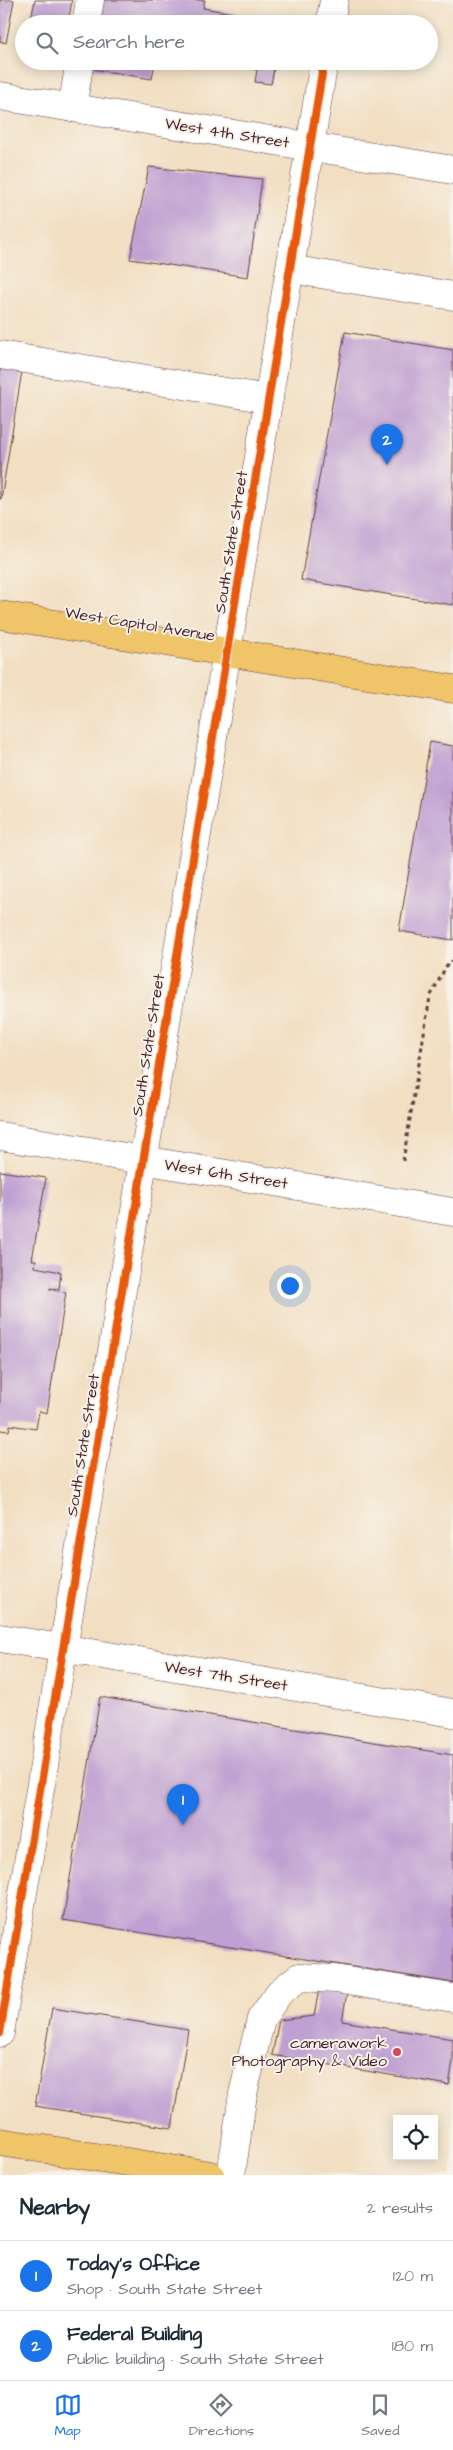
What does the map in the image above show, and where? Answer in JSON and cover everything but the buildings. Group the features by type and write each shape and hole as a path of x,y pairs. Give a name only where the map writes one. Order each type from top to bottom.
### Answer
{"main road":[{"name":"West Capitol Avenue","path":"0,615 453,689"},
{"path":"0,2142 210,2175"}],"street":[{"path":"88,15 90,0"},
{"path":"332,15 334,0"},
{"path":"72,108 78,70"},
{"name":"South State Street","path":"0,2033 323,70"},
{"name":"West 4th Street","path":"0,96 453,170"},
{"path":"290,269 453,296"},
{"path":"0,355 269,399"},
{"name":"West 6th Street","path":"0,1136 453,1212"},
{"name":"West 7th Street","path":"0,1638 453,1713"},
{"path":"231,2175 243,2094 261,2019 279,1993 299,1976 335,1978 453,1998"}],"path":[{"path":"403,1161 430,997 449,961 453,962"}],"cycle path":[{"path":"0,2033 323,70"}],"place":[{"name":"Federal Building","path":"387,465"},
{"name":"Today's Office","path":"183,1825"},
{"name":"camerawork Photography & Video","path":"397,2052"}]}
